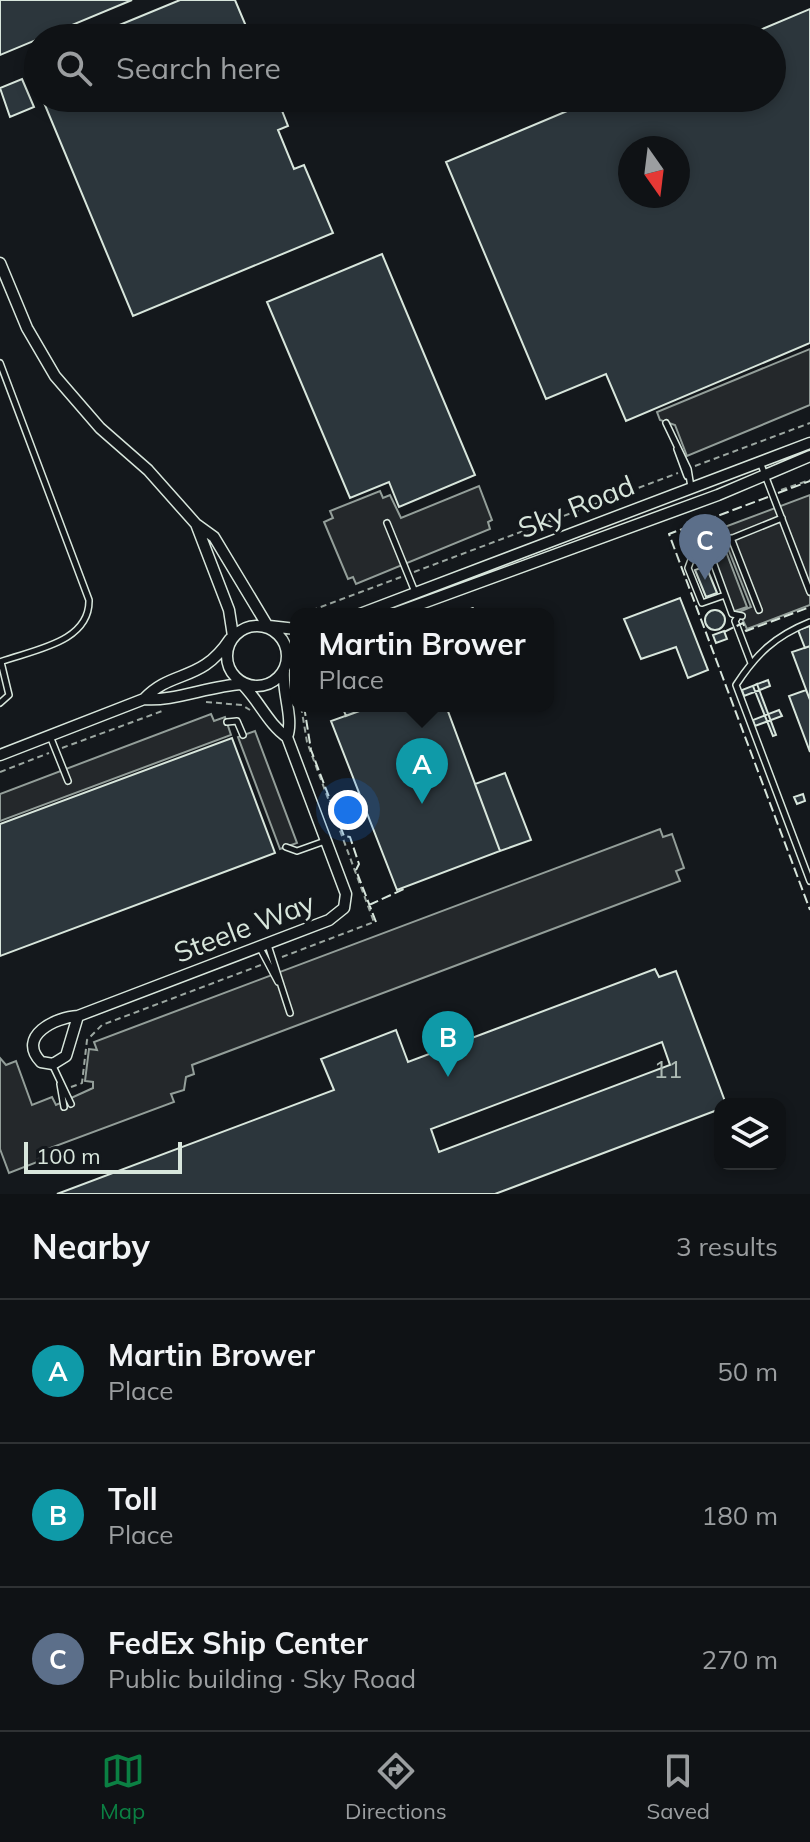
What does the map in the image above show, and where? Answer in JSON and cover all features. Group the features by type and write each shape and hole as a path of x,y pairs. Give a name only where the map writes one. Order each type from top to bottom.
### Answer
{"street":[{"path":"0,263 27,328 55,376 86,413 164,485 196,524 214,537 286,651 285,670"},
{"name":"Sky Road","path":"420,603 689,482 810,443"},
{"name":"Sky Road","path":"393,608 420,603 810,456"},
{"path":"196,524 226,602 232,637 229,665 243,684"},
{"path":"0,755 144,699 155,688 210,664 232,637 249,627 290,628"},
{"path":"144,699 159,701 204,687 262,685 290,666"},
{"name":"Steele Way","path":"285,670 284,697 290,728 287,737"},
{"name":"Steele Way","path":"53,1064 36,1057 35,1039 47,1024 60,1017 78,1016 264,946 329,920 344,908 346,894 287,737 275,729 263,706 243,684"},
{"path":"53,1064 66,1056 78,1016"}],"lane":[{"path":"0,363 89,600 87,619 73,635 0,662 9,695 0,703"},
{"path":"666,423 689,482"},
{"path":"759,461 810,592"},
{"path":"751,663 735,621 740,617 725,595 710,546 782,518"},
{"path":"387,523 420,603"},
{"path":"731,538 759,610"},
{"path":"710,552 691,560 688,568 702,603 725,595"},
{"path":"810,622 782,633 751,663 736,685 810,881"},
{"path":"227,722 237,721 243,735"},
{"path":"49,735 68,781"},
{"path":"286,847 297,851 326,840"},
{"path":"264,946 290,1013"},
{"path":"53,1064 64,1107"},
{"path":"60,1083 71,1104"}],"path":[{"path":"318,608 810,423"},
{"path":"772,494 810,480"},
{"path":"198,701 242,705 251,711 263,706"},
{"path":"0,772 176,707"},
{"path":"65,1089 82,1083 87,1040 102,1025 374,922 307,742 302,712"}],"shaded area":[{"path":"810,349 810,405 687,456 675,425 660,420 657,412"},
{"path":"479,486 492,520 488,522 490,529 356,584 353,577 348,579 324,522 333,518 330,511 380,491 383,498 390,495 401,518"},
{"path":"810,495 810,605 747,629 739,612 751,607 727,546 701,550 698,537"},
{"path":"725,549 747,607 732,612 710,554"},
{"path":"211,714 214,721 225,717 231,735 0,821 0,794"},
{"path":"255,731 297,843 280,849 238,737"},
{"path":"660,829 663,837 672,834 684,868 676,871 680,881 192,1065 194,1074 186,1077 184,1090 171,1094 174,1102 42,1151 45,1159 9,1173 0,1149 0,1058 6,1065 16,1061 32,1105 52,1097 56,1105 93,1088 93,1082 85,1081 89,1049 97,1050 94,1042"}],"building":[{"path":"0,0 132,0 74,24 24,24 24,45 0,55"},
{"path":"180,0 235,0 245,24 122,24"},
{"path":"810,9 810,343 626,421 606,374 546,399 446,162 565,112 786,112 786,24 774,24"},
{"path":"22,79 24,111 10,117 0,88"},
{"path":"48,112 282,112 288,126 278,130 294,169 304,165 333,233 133,316"},
{"path":"382,254 475,475 399,507 389,482 350,498 267,302"},
{"path":"706,566 717,593 706,597 695,570"},
{"path":"680,598 708,670 688,678 676,647 641,659 624,619"},
{"path":"711,610 719,610 725,620 719,630 711,630 705,624 705,616"},
{"path":"810,626 810,646 805,648 798,630"},
{"path":"724,631 727,639 716,643 713,635"},
{"path":"810,646 810,700 792,652"},
{"path":"768,680 770,686 744,696 742,690"},
{"path":"757,684 776,735 773,736 753,686"},
{"path":"806,690 810,700 810,752 789,696"},
{"path":"779,710 782,716 755,726 753,720"},
{"path":"356,712 448,712 500,851 397,890 331,721"},
{"path":"232,738 275,853 0,956 0,824"},
{"path":"505,773 531,840 500,851 475,784"},
{"path":"803,794 805,801 797,804 794,797"},
{"path":"655,969 659,977 676,971 724,1098 714,1098 714,1111 495,1194 57,1194 334,1090 321,1059 396,1030 408,1062","holes":["662,1042 670,1065 439,1152 431,1129"]}],"fence":[{"path":"778,493 810,481"},
{"path":"768,497 669,534 810,910"},
{"path":"724,632 743,623 746,631 810,607"},
{"path":"305,712 311,750 344,836 350,837 359,864 356,870 376,922"},
{"path":"369,905 404,889"}],"place":[{"name":"FedEx Ship Center","path":"705,580"},
{"name":"Martin Brower","path":"422,804"},
{"name":"Toll","path":"448,1077"}]}
